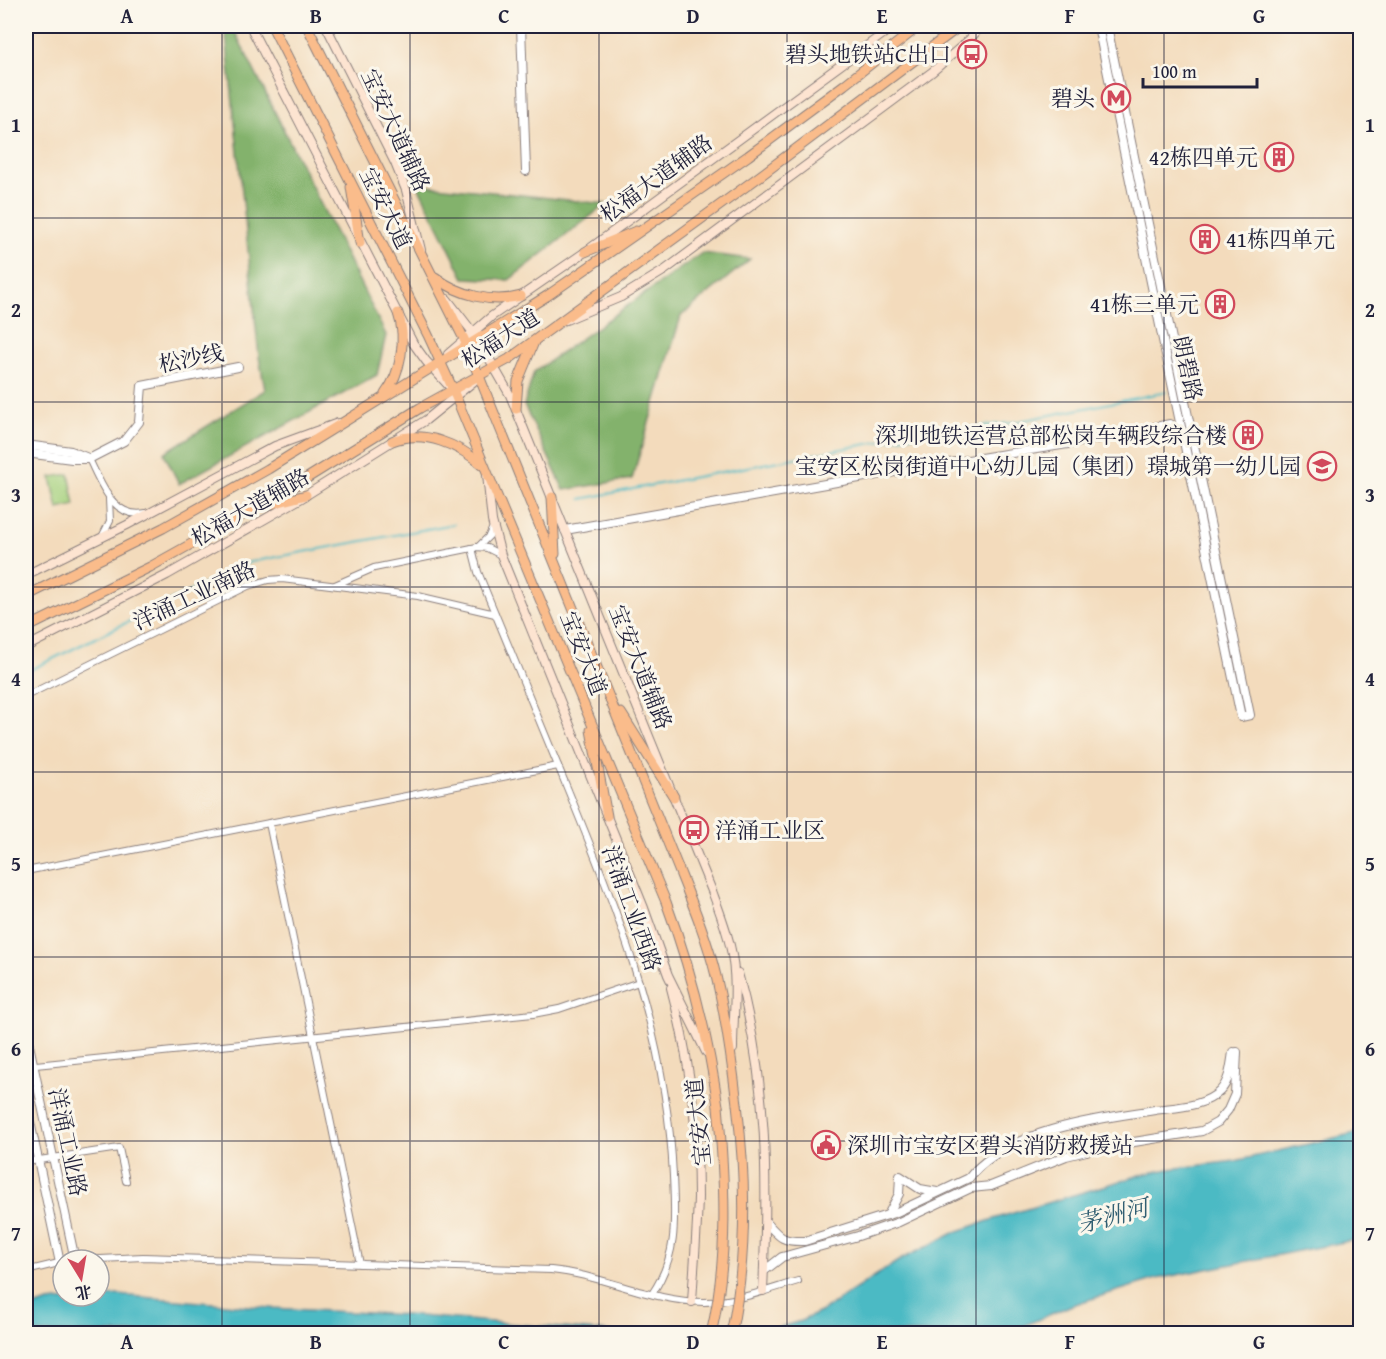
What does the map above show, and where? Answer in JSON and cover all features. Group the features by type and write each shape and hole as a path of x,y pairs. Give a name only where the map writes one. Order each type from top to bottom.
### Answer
{"main road":[{"path":"250,26 416,348 436,364"},
{"name":"宝安大道","path":"272,26 349,176 436,364 455,393 679,938 701,1014 718,1106 724,1229 720,1281 711,1334"},
{"name":"宝安大道","path":"307,26 442,293 471,339 480,376 705,940 720,993 734,1077 742,1161 739,1279 731,1334"},
{"name":"宝安大道辅路","path":"326,26 395,163 413,214 422,253"},
{"name":"松福大道辅路","path":"471,339 521,296 585,252 894,26"},
{"name":"松福大道","path":"26,596 213,500 436,364 471,339 547,297 653,224 844,85 919,26"},
{"name":"松福大道","path":"26,628 150,567 251,511 420,408 455,393 560,322 960,26"},
{"path":"560,322 621,297 665,270 932,72 970,39 981,26"},
{"path":"349,176 360,243"},
{"path":"585,252 653,224"},
{"path":"433,275 456,289 483,297 503,299 521,296"},
{"path":"383,397 395,375 400,352 402,329 398,314"},
{"name":"宝安大道辅路","path":"471,339 495,367 516,409 712,891 731,949 735,990 734,1077"},
{"path":"516,409 518,381 535,340"},
{"name":"松福大道辅路","path":"26,647 193,561 306,495 426,420 455,393"},
{"name":"松福大道辅路","path":"26,575 275,446 344,421"},
{"path":"393,441 417,437 435,439 461,450 487,468 493,527 501,555 644,908 663,962 681,1035 694,1122 698,1198 692,1302"},
{"path":"251,511 306,495"},
{"path":"552,497 558,569"},
{"path":"607,690 674,797"},
{"path":"583,702 606,816"},
{"path":"731,949 747,1009 760,1084 766,1176 763,1291"},
{"path":"663,962 712,1066"}],"street":[{"path":"521,26 526,171"},
{"name":"朗碧路","path":"1098,26 1241,717 1250,715 1107,26"},
{"name":"松沙线","path":"89,459 124,441 139,422 142,386 238,367"},
{"path":"565,530 882,474 1080,442 1170,424"},
{"path":"26,445 71,451 89,459 109,498 110,521 106,532 101,537"},
{"path":"26,453 89,459"},
{"path":"109,498 129,513 152,511"},
{"path":"475,548 486,540 493,527"},
{"path":"334,585 374,568 475,548 487,548 501,555"},
{"name":"洋涌工业西路","path":"475,548 478,572 609,890 646,1005 665,1087 674,1191 671,1254 666,1270 652,1294"},
{"name":"洋涌工业南路","path":"26,696 254,583 282,579 334,585 418,596 495,614"},
{"path":"26,870 558,766"},
{"path":"269,823 360,1264"},
{"path":"29,1065 541,1013 639,982"},
{"name":"洋涌工业路","path":"26,1031 29,1065 72,1248"},
{"path":"764,1271 782,1257 899,1222 971,1188 991,1186 1066,1156 1103,1147 1202,1131 1218,1122 1228,1110 1235,1094 1235,1052 1229,1077 1222,1090 1197,1104 1109,1116 1070,1124 1025,1140 995,1155 977,1168 969,1178 939,1192 888,1215 835,1232 789,1242 779,1237 766,1222"},
{"name":"洋涌工业路","path":"26,1103 58,1248"},
{"path":"26,1162 118,1148 126,1181"},
{"path":"888,1215 899,1194 900,1176 920,1189 939,1192"},
{"path":"111,1258 143,1257 551,1270 584,1275 652,1294 692,1302 723,1301 798,1281"},
{"path":"26,1271 51,1265"}],"green space":[{"path":"225,26 232,26 386,335 377,375 179,484 164,453 265,390 259,357"},
{"path":"417,184 606,204 509,280 464,278"},
{"path":"702,253 750,259 681,316 632,479 564,490 524,405 534,372"},
{"path":"69,474 75,505 58,509 51,477"}],"water":[{"name":"茅洲河","path":"1360,1132 1360,1239 1156,1279 1072,1305 1007,1333 760,1333 801,1321 822,1311 898,1261 958,1231 1144,1174 1235,1161"},
{"path":"111,1296 271,1308 408,1315 620,1333 26,1333 26,1310 51,1302 51,1308 111,1308"}],"waterway":[{"path":"581,499 925,433 1010,423 1166,392"},
{"path":"26,672 250,562 454,524"}],"place":[{"name":"碧头地铁站C出口","path":"972,54"},
{"name":"碧头","path":"1116,98"},
{"name":"42栋四单元","path":"1279,157"},
{"name":"41栋四单元","path":"1205,239"},
{"name":"41栋三单元","path":"1220,304"},
{"name":"深圳地铁运营总部松岗车辆段综合楼","path":"1248,435"},
{"name":"宝安区松岗街道中心幼儿园（集团）璟城第一幼儿园","path":"1322,466"},
{"name":"洋涌工业区","path":"694,830"},
{"name":"深圳市宝安区碧头消防救援站","path":"826,1145"}]}
